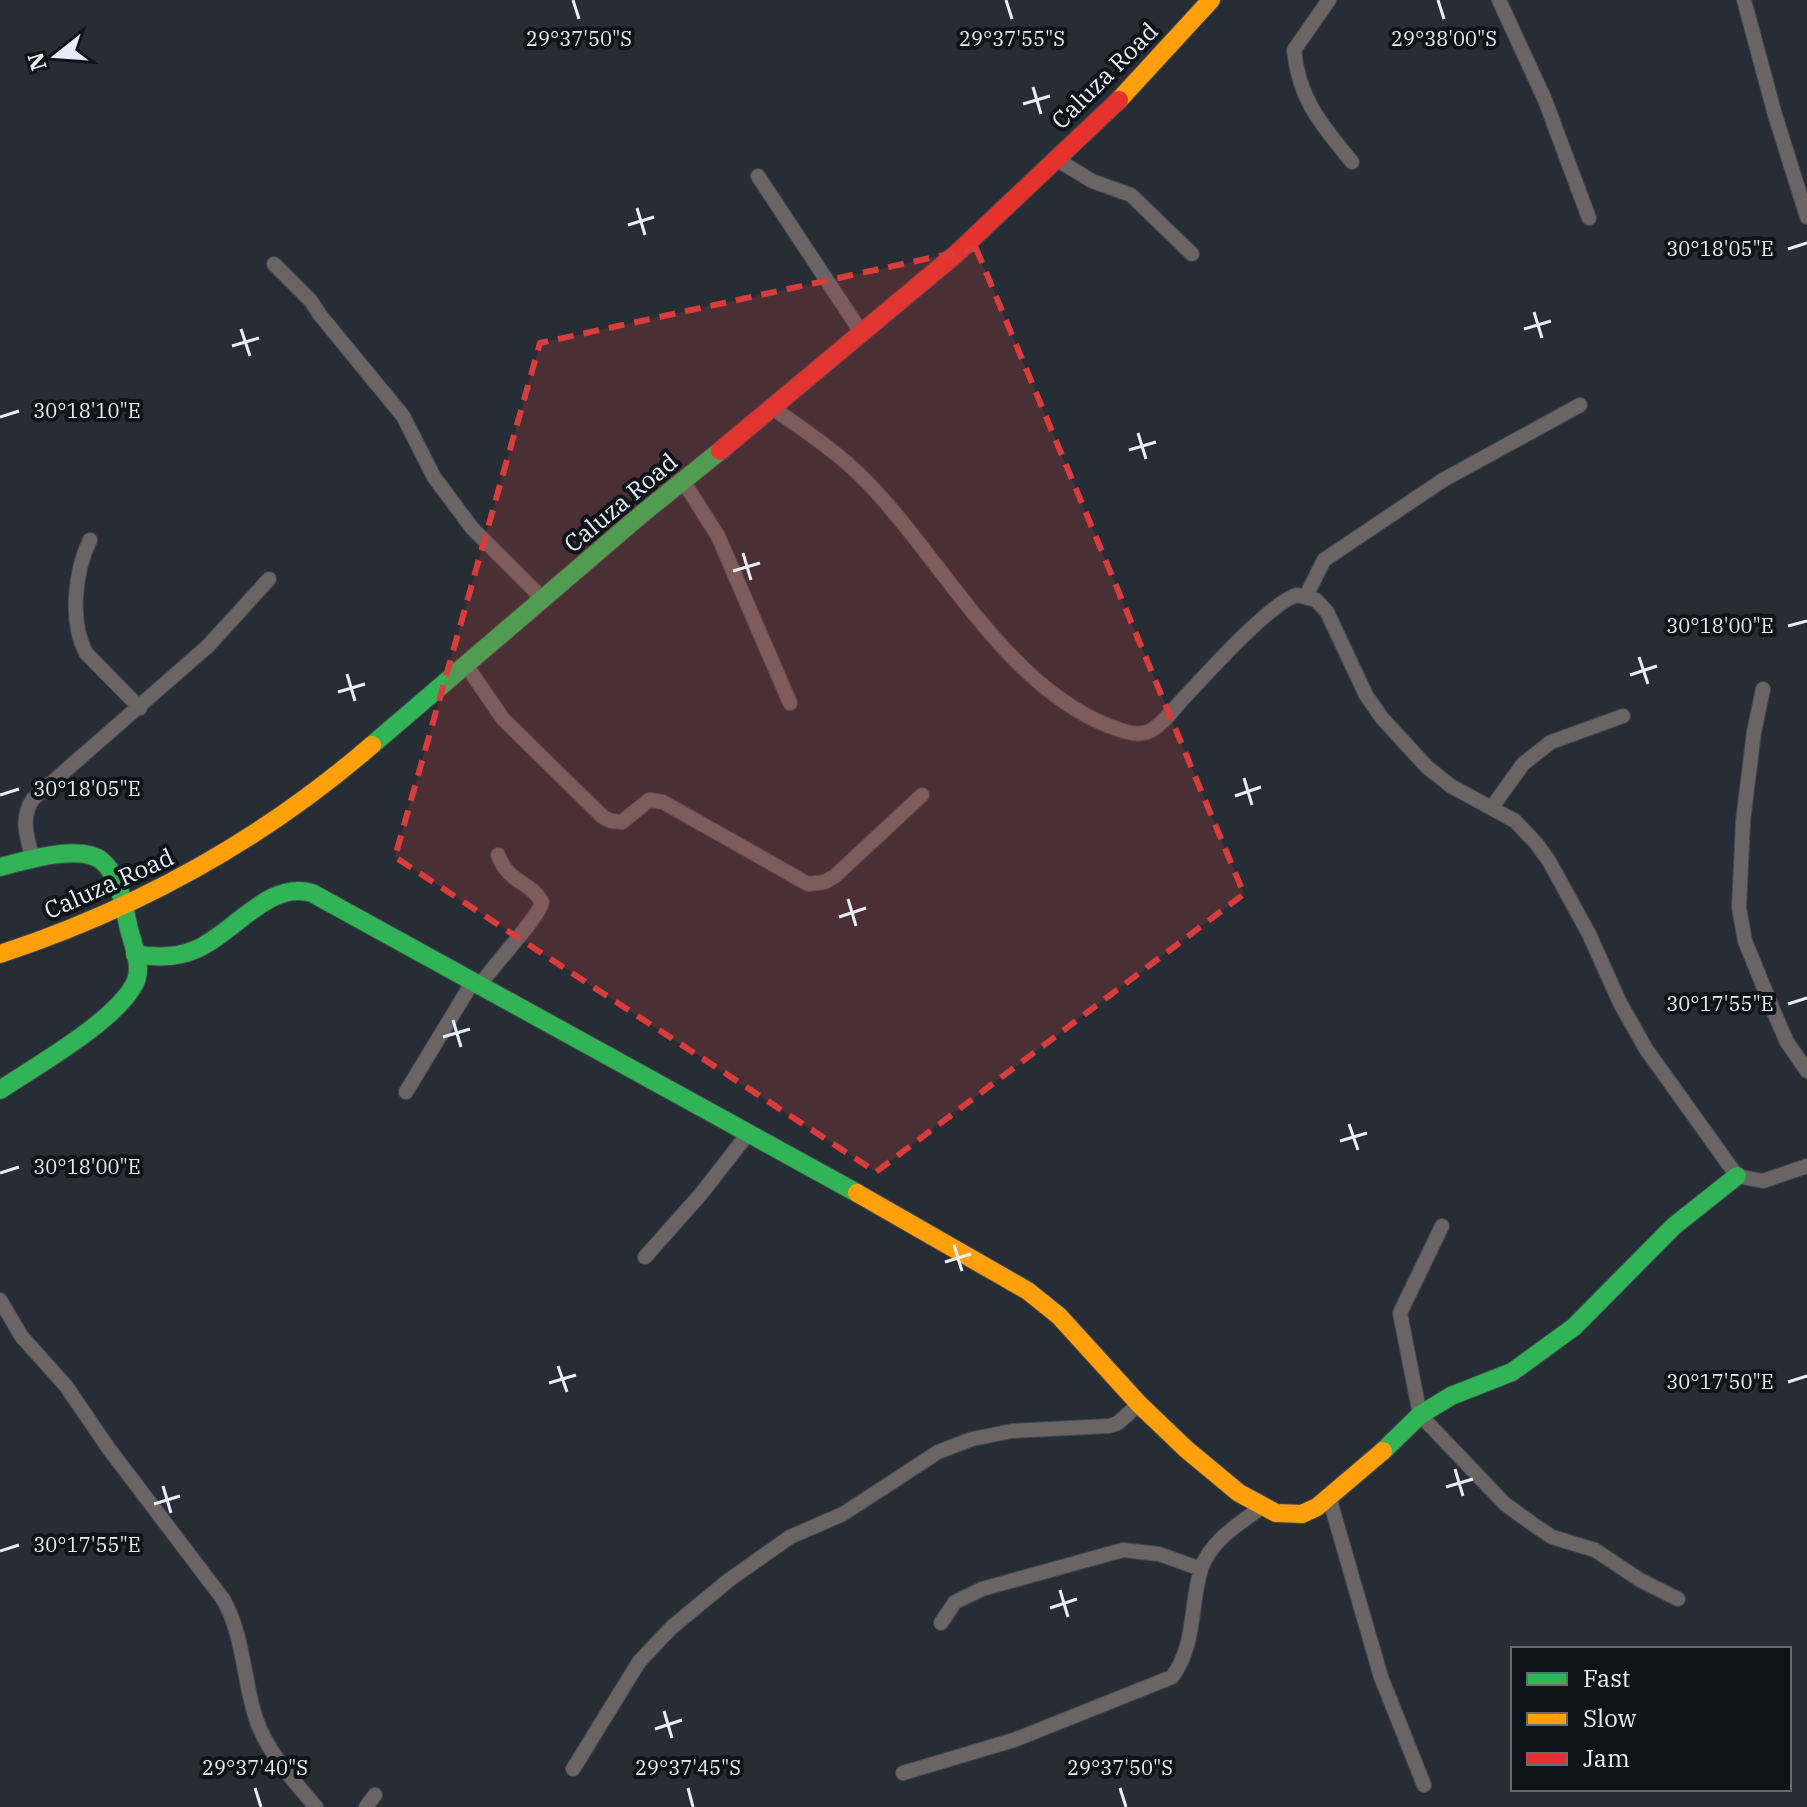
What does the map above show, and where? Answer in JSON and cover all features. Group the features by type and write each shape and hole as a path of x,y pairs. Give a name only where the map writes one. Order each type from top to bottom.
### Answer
{"street":[{"name":"Caluza Road","path":"0,954 72,930 186,877 291,811 351,764 956,254 1119,100 1211,0"},
{"path":"1329,0 1294,50 1297,78 1319,121 1352,162"},
{"path":"1499,0 1545,100 1589,218"},
{"path":"1744,0 1807,217"},
{"path":"1056,159 1092,181 1131,195 1192,254"},
{"path":"758,176 861,332"},
{"path":"274,264 311,301 403,416 434,477 472,528 544,600"},
{"path":"1306,596 1324,560 1443,480 1580,405"},
{"path":"771,407 866,481 987,629 1029,673 1070,705 1120,730 1137,734 1150,731 1280,603 1297,595 1316,600 1327,612 1366,695 1401,740 1451,786 1515,821 1549,861 1646,1049 1737,1176 1763,1181 1807,1166"},
{"path":"683,481 723,547 790,703"},
{"path":"90,540 76,594 80,642 86,653 140,708"},
{"path":"33,859 27,841 27,808 43,788 140,708 208,646 269,579"},
{"path":"466,665 503,719 603,817 622,822 645,802 654,799 808,884 825,882 835,876 922,795"},
{"path":"1763,689 1754,732 1743,821 1739,908 1745,941 1773,1010 1787,1042 1807,1071"},
{"path":"1492,807 1523,764 1551,742 1623,716"},
{"path":"0,867 33,859 89,854 100,859 113,878 123,907 137,970 135,983 119,1004 0,1090"},
{"path":"406,1092 476,985 541,910 542,902 537,894 510,877 498,855"},
{"path":"135,954 163,959 177,957 212,940 279,894 291,890 306,891 325,898 1028,1291 1059,1316 1139,1404 1186,1449 1239,1493 1262,1507 1288,1516 1302,1514 1329,1497 1368,1466 1420,1415 1461,1392 1512,1372 1574,1327 1674,1226 1737,1176"},
{"path":"645,1257 701,1194 747,1135"},
{"path":"1442,1226 1400,1313 1420,1415 1505,1504 1534,1525 1552,1537 1595,1550 1640,1580 1678,1599"},
{"path":"0,1300 22,1337 66,1386 125,1471 223,1599 235,1624 261,1732 272,1753 316,1807"},
{"path":"573,1769 639,1662 672,1627 790,1537 843,1514 938,1452 972,1439 1012,1431 1109,1426 1118,1423 1139,1404"},
{"path":"1329,1497 1381,1677 1424,1785"},
{"path":"903,1773 1014,1740 1172,1677 1188,1642 1201,1569 1226,1534 1262,1507"},
{"path":"941,1623 955,1602 982,1589 1123,1550 1159,1554 1201,1569"}],"highlighted area":[{"path":"976,248 1244,894 876,1172 395,857 540,343"}],"traffic: fast":[{"path":"372,745 720,451"},
{"path":"0,867 67,853 93,856 102,861 113,875 120,893 138,970 135,983 111,1012 74,1042 0,1090"},
{"path":"135,954 167,956 189,952 211,941 281,894 296,891 312,893 857,1193"},
{"path":"1383,1451 1420,1415 1451,1396 1512,1372 1574,1327 1674,1226 1737,1176"}],"traffic: slow":[{"path":"1119,100 1211,0"},
{"path":"0,954 100,916 196,868 287,811 372,745"},
{"path":"857,1193 1028,1291 1059,1316 1139,1404 1186,1449 1239,1493 1276,1513 1302,1514 1317,1507 1383,1451"}],"traffic: jam":[{"path":"720,451 956,254 1119,100"}]}
